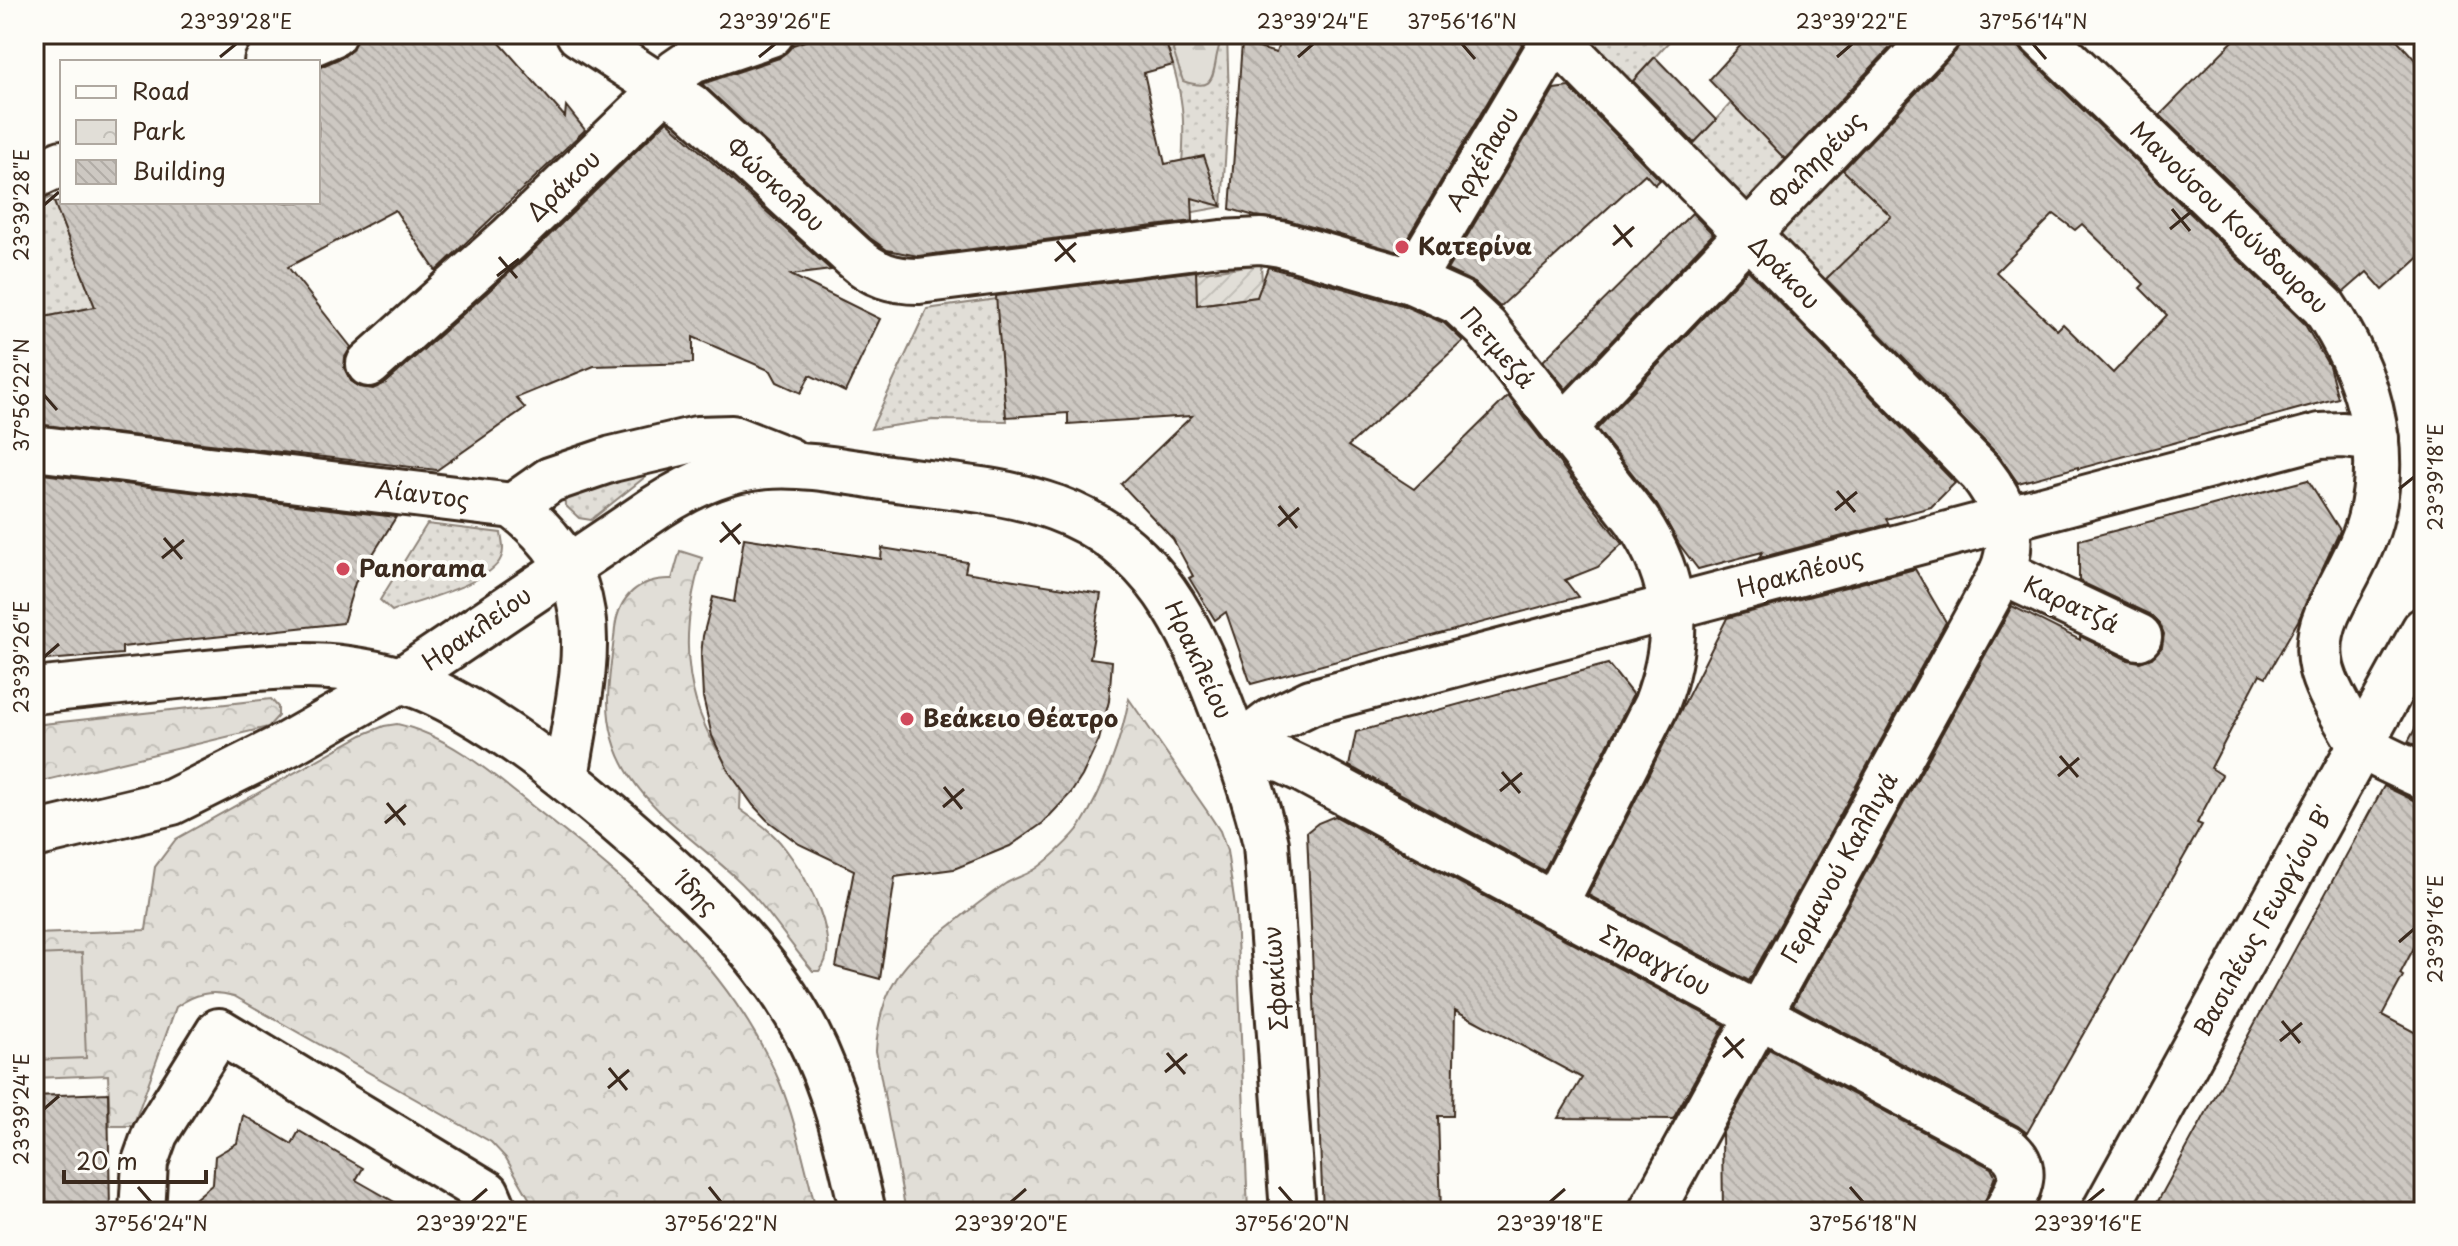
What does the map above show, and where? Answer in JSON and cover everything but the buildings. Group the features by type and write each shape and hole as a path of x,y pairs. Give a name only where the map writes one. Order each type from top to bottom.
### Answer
{"street":[{"path":"272,60 333,34"},
{"name":"Φώσκολου","path":"579,34 690,106 862,264 888,278"},
{"name":"Δράκου","path":"369,364 509,239 665,88 676,72 692,61 771,34"},
{"name":"Φαληρέως","path":"1564,427 1938,34"},
{"name":"Μανούσου Κούνδουρου","path":"2040,34 2324,307 2342,334 2366,387 2376,439 2376,481 2370,518 2365,536 2326,616 2320,637 2319,658 2323,680 2361,745"},
{"name":"Δράκου","path":"1554,36 1981,473 1997,495 2006,519"},
{"name":"Αρχέλαου","path":"1411,281 1554,36"},
{"path":"34,176 60,164"},
{"name":"Πετμεζά","path":"888,278 919,281 1241,241 1281,244 1411,281 1444,294 1471,313 1652,542 1670,590 1670,659 1656,705 1554,906"},
{"name":"Ηρακλέους","path":"1237,748 1272,721 1311,702 2320,436 2376,439"},
{"name":"Ηρακλείου","path":"513,506 550,480 612,459 697,439 732,438 796,463"},
{"name":"Αίαντος","path":"34,448 513,506"},
{"name":"Ηρακλείου","path":"34,691 283,668 346,669 401,680 681,491 737,469 796,463 1027,498 1058,508 1116,539 1144,565 1169,595 1189,628 1237,748"},
{"path":"513,506 544,532 568,566 582,605 585,635 566,778"},
{"name":"Γερμανού Καλλιγά","path":"1651,1212 2002,572 2009,546 2006,519"},
{"name":"Καρατζά","path":"2002,572 2139,637"},
{"name":"Βασιλέως Γεωργίου Β'","path":"2119,1207 2424,630"},
{"path":"34,835 172,802 288,744 401,680"},
{"name":"Ίδης","path":"401,680 437,694 501,731 566,778 712,907 779,987 807,1033 843,1124 863,1212"},
{"path":"2361,745 2424,777"},
{"name":"Σηραγγίου","path":"1237,748 1261,753 1294,766 2006,1148 2018,1160 2022,1177 2021,1185 2006,1212"},
{"name":"Σφακίων","path":"1237,748 1257,802 1266,844 1293,1212"},
{"path":"142,1212 145,1162 155,1134 219,1031 487,1193 495,1212"}],"green space":[{"path":"1163,34 1227,34 1229,101 1222,207 1177,215 1183,121 1177,79"},
{"path":"1192,34 1221,34 1213,75 1204,85 1183,81 1173,50 1176,43"},
{"path":"1579,34 1676,34 1629,85"},
{"path":"1731,103 1787,161 1745,205 1690,148"},
{"path":"1840,167 1891,216 1822,283 1775,236"},
{"path":"52,197 95,307 34,319 34,205"},
{"path":"1261,264 1262,283 1257,297 1197,305 1196,273"},
{"path":"997,299 1007,421 933,420 871,429 927,309"},
{"path":"669,458 591,520 579,518 565,505 564,492"},
{"path":"427,524 501,533 501,558 495,567 469,583 392,611 380,600"},
{"path":"680,551 702,558 689,619 688,648 690,676 697,704 707,731 741,783 740,809 780,843 815,898 827,940 826,958 819,971 813,971 746,888 650,802 620,758 611,731 608,701 617,617 633,591 650,582 672,579"},
{"path":"271,699 278,707 278,716 268,727 34,783 34,725"},
{"path":"1129,699 1220,831 1227,851 1236,912 1248,1212 906,1212 876,1051 878,1029 888,993 907,965 934,938 1005,884 1037,868 1077,830 1111,764"},
{"path":"397,724 416,729 453,747 505,784 643,899 707,965 735,1002 780,1083 817,1212 537,1212 506,1158 491,1142 226,994 204,994 176,1007 133,1126 110,1126 108,1075 34,1078 34,934 146,930 155,867 176,839 362,735"},
{"path":"82,953 86,1058 34,1060 34,955"}],"place":[{"name":"Κατερίνα","path":"1402,247"},
{"name":"Panorama","path":"343,569"},
{"name":"Βεάκειο Θέατρο","path":"907,719"}]}
